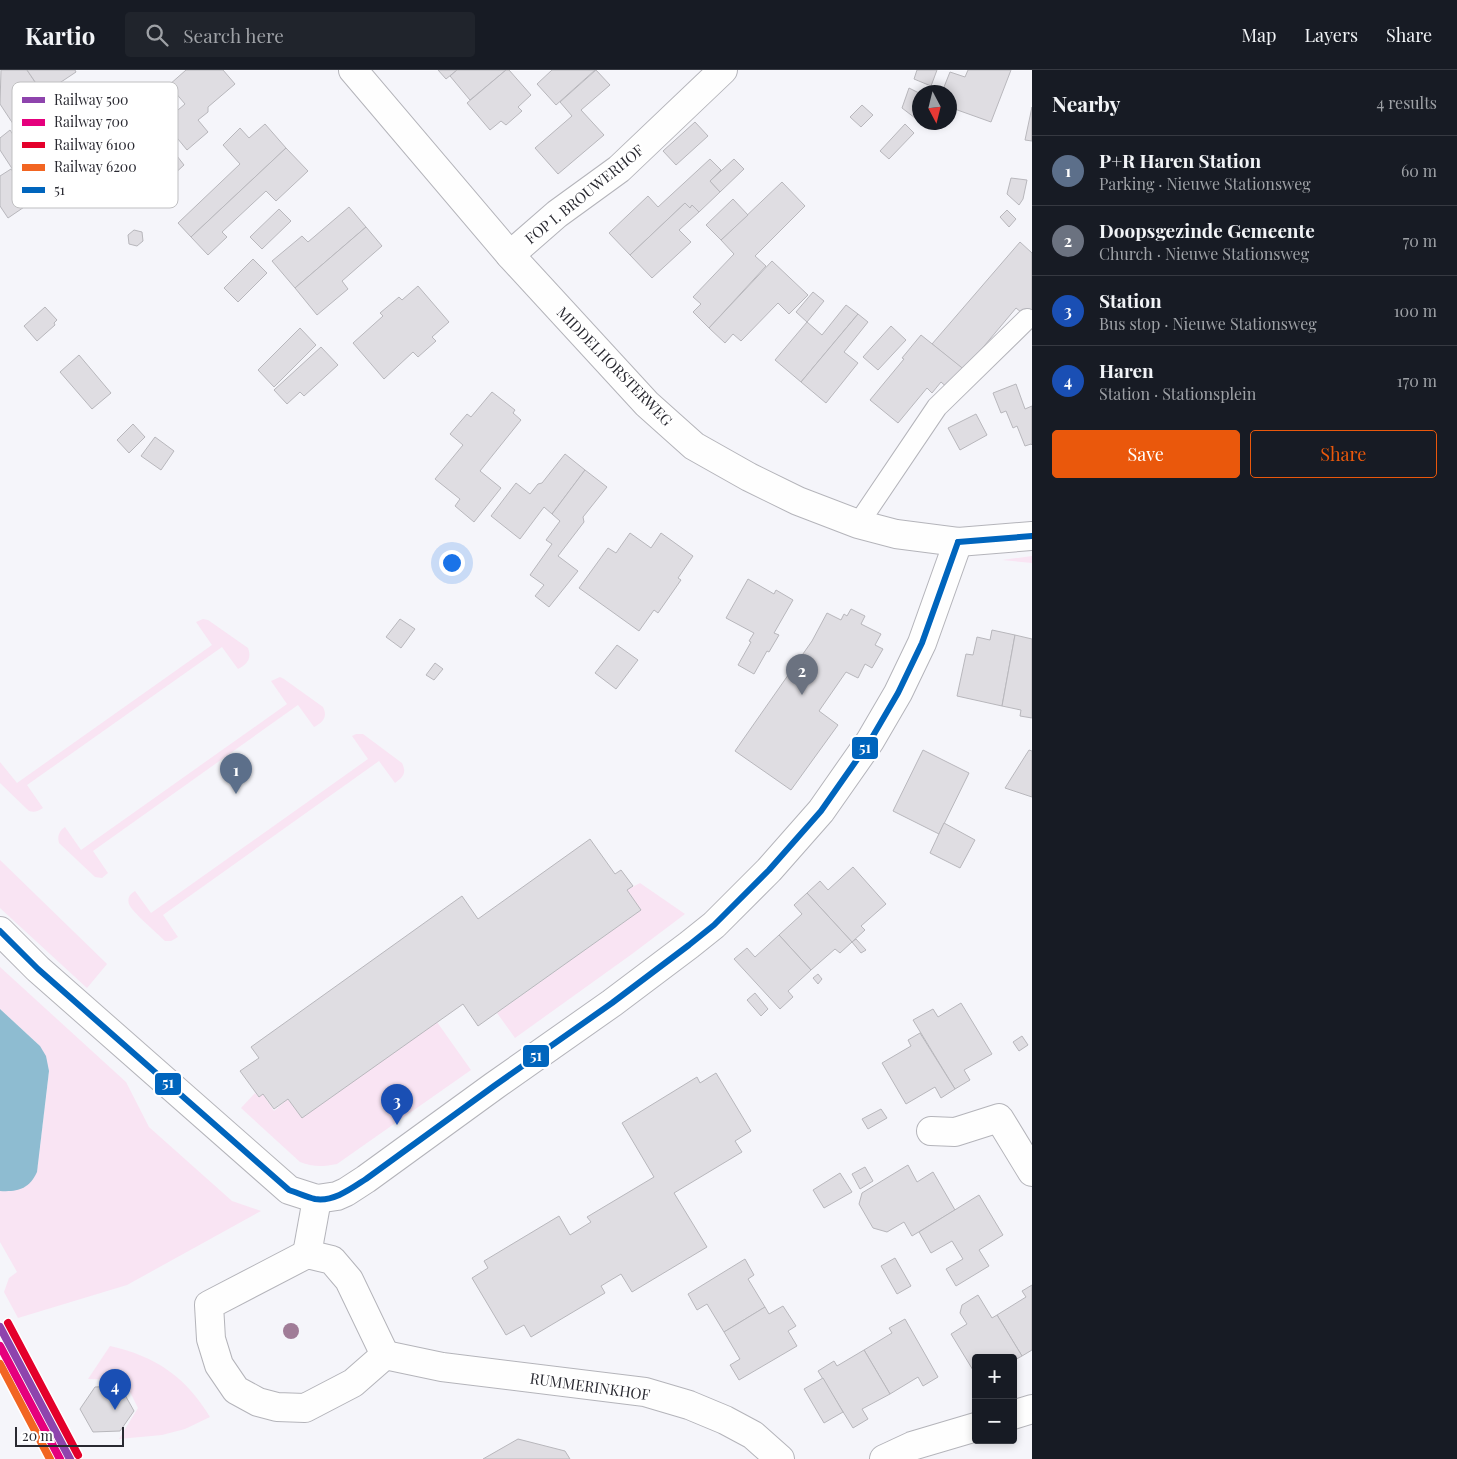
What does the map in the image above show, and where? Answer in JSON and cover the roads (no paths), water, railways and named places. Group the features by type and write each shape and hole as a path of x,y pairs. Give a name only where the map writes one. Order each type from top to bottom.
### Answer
{"street":[{"name":"MIDDELHORSTERWEG","path":"353,70 510,256 648,404 694,446 749,477 798,501 858,524 896,534 958,542 1032,536"},
{"name":"FOP I. BROUWERHOF","path":"510,256 557,214 619,169 723,70"},
{"path":"0,931 38,969 289,1190 316,1199 337,1196 346,1192 612,1003 689,945 714,925 769,870 820,811 870,741 898,693 922,643 958,542"},
{"path":"931,1131 955,1132 999,1118 1032,1172"},
{"path":"307,1254 316,1199"},
{"path":"307,1254 332,1260 349,1280 385,1355 353,1383 305,1408 277,1407 258,1402 236,1390 219,1365 211,1339 210,1305 307,1254"},
{"name":"RUMMERINKHOF","path":"385,1355 442,1367 645,1392 689,1405 725,1420 753,1435 780,1459"},
{"path":"1017,1414 1032,1409"},
{"path":"884,1459 912,1446 972,1428"}],"lane":[{"path":"858,524 937,407 1027,319"}],"water":[{"path":"0,1009 40,1046 46,1056 49,1071 37,1172 27,1186 18,1190 6,1191 0,1191"}],"rail line":[{"name":"6100","path":"8,1323 78,1455"},
{"name":"500","path":"0,1327 70,1459"},
{"name":"700","path":"0,1346 60,1459"},
{"name":"6200","path":"0,1364 50,1459"}],"place":[{"name":"Doopsgezinde Gemeente","path":"802,695"},
{"name":"P+R Haren Station","path":"236,794"},
{"name":"Station","path":"397,1125"},
{"name":"Haren","path":"115,1410"}]}
